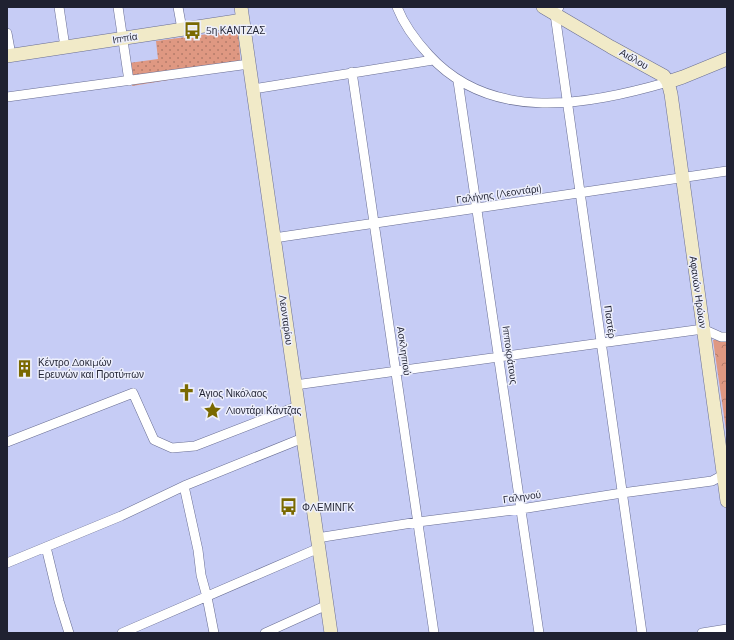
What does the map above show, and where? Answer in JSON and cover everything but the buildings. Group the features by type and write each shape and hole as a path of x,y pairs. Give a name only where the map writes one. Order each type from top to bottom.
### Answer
{"street":[{"path":"59,7 65,47"},
{"path":"118,7 129,81"},
{"path":"178,7 182,29"},
{"name":"Λεονταρίου","path":"241,7 331,633"},
{"path":"397,7 414,37 433,60 458,81 482,92 503,98 535,103 568,103 616,96 668,82 727,59"},
{"name":"Αιόλου","path":"543,7 558,11 664,76 668,82"},
{"name":"Παστέρ","path":"558,11 580,193 642,633"},
{"name":"Ιππία","path":"9,56 243,20"},
{"path":"7,34 9,56"},
{"path":"253,89 433,60"},
{"path":"7,97 249,64"},
{"name":"Ασκληπιού","path":"352,72 434,633"},
{"name":"Ιπποκράτους","path":"458,81 539,633"},
{"name":"Αφανών Ηρώων","path":"668,82 671,94 703,328 725,474 727,501"},
{"name":"Γαλήνης (Λεοντάρι)","path":"274,238 727,171"},
{"path":"295,385 703,328 721,337 727,337"},
{"path":"7,442 134,392 154,440 172,448 195,446 298,406"},
{"path":"7,563 121,516 184,486 303,438"},
{"name":"Γαληνού","path":"122,633 208,597 318,543 418,522 521,509 712,481 725,474"},
{"path":"184,486 198,550 201,575 208,597 214,633"},
{"path":"46,547 59,602 69,633"},
{"path":"264,633 327,605"},
{"path":"702,633 727,629"}],"green space":[{"path":"238,30 241,68 132,86 129,63 158,59 156,41"},
{"path":"727,339 727,437 713,340"}],"place":[{"name":"5η ΚΑΝΤΖΑΣ","path":"193,30"},
{"name":"Κέντρο Δοκιμών Ερευνών και Προτύπων","path":"25,368"},
{"name":"Άγιος Νικόλαος","path":"186,393"},
{"name":"Λιοντάρι Κάντζας","path":"213,410"},
{"name":"ΦΛΕΜΙΝΓΚ","path":"289,507"}]}
